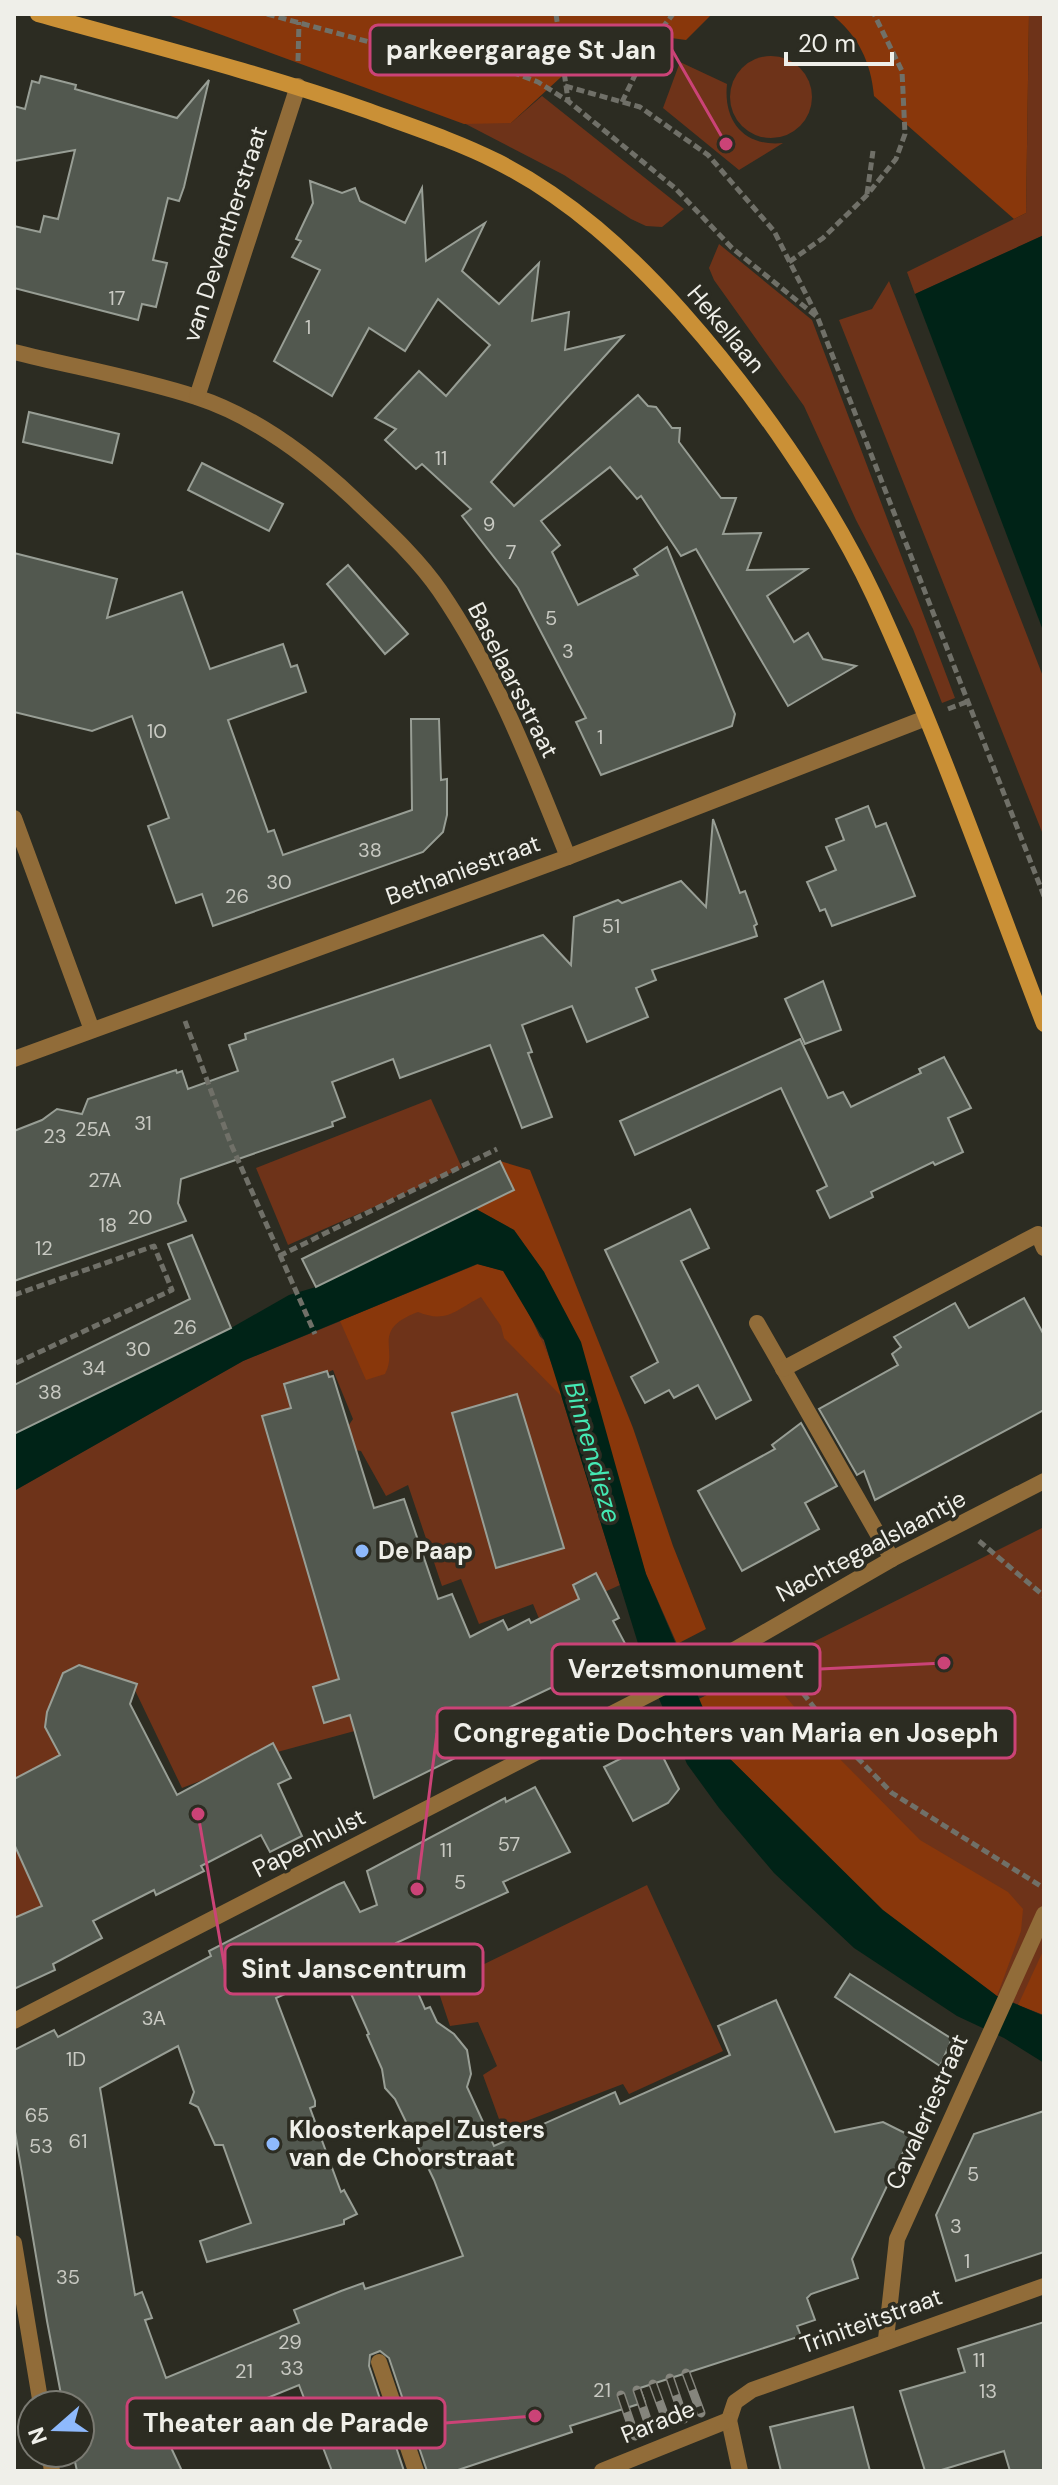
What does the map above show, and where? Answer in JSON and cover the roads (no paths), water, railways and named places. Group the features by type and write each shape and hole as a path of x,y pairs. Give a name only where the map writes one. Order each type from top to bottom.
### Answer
{"main road":[{"name":"Hekellaan","path":"38,14 298,86 455,141 500,163 581,214 647,273 721,357 762,411 836,528 873,594 926,718 1044,1024"}],"street":[{"name":"van Deventherstraat","path":"197,397 298,86"},
{"name":"Baselaarsstraat","path":"14,352 197,397 261,426 326,472 381,525 438,588 478,652 519,734 568,857"},
{"name":"Bethaniestraat","path":"14,1059 568,857 926,718"},
{"path":"14,818 92,1030"},
{"path":"783,1369 1038,1234 1044,1248"},
{"path":"757,1323 892,1559"},
{"name":"Nachtegaalslaantje","path":"722,1657 892,1559 1044,1481"},
{"name":"Papenhulst","path":"14,2021 722,1657"},
{"name":"Cavaleriestraat","path":"886,2339 897,2239 1044,1914"},
{"path":"14,2243 20,2319 37,2389"},
{"name":"Triniteitstraat","path":"729,2420 735,2402 752,2390 886,2339 1044,2286"},
{"path":"379,2362 416,2471"},
{"name":"Parade","path":"602,2471 729,2420 740,2471"}],"water":[{"path":"1044,235 1044,633 915,294"},
{"name":"Binnendieze","path":"476,1209 514,1230 544,1272 581,1342 646,1574 721,1750 883,1910 997,1996 1044,2016 1044,2063 1004,2038 957,2016 854,1948 774,1873 719,1808 687,1764 645,1666 544,1340 503,1271 477,1264 243,1361 14,1491 14,1434 231,1328 289,1295 316,1287"}],"railway":[{"path":"686,2373 701,2413"},
{"path":"670,2378 684,2419"},
{"path":"653,2384 668,2425"},
{"path":"637,2390 651,2431"},
{"path":"621,2395 635,2436"}],"place":[{"name":"parkeergarage St Jan","path":"726,144"},
{"name":"De Paap","path":"362,1551"},
{"name":"Verzetsmonument","path":"944,1663"},
{"name":"Sint Janscentrum","path":"198,1814"},
{"name":"Congregatie Dochters van Maria en Joseph","path":"417,1889"},
{"name":"Kloosterkapel Zusters van de Choorstraat","path":"273,2144"},
{"name":"Theater aan de Parade","path":"535,2416"}]}
